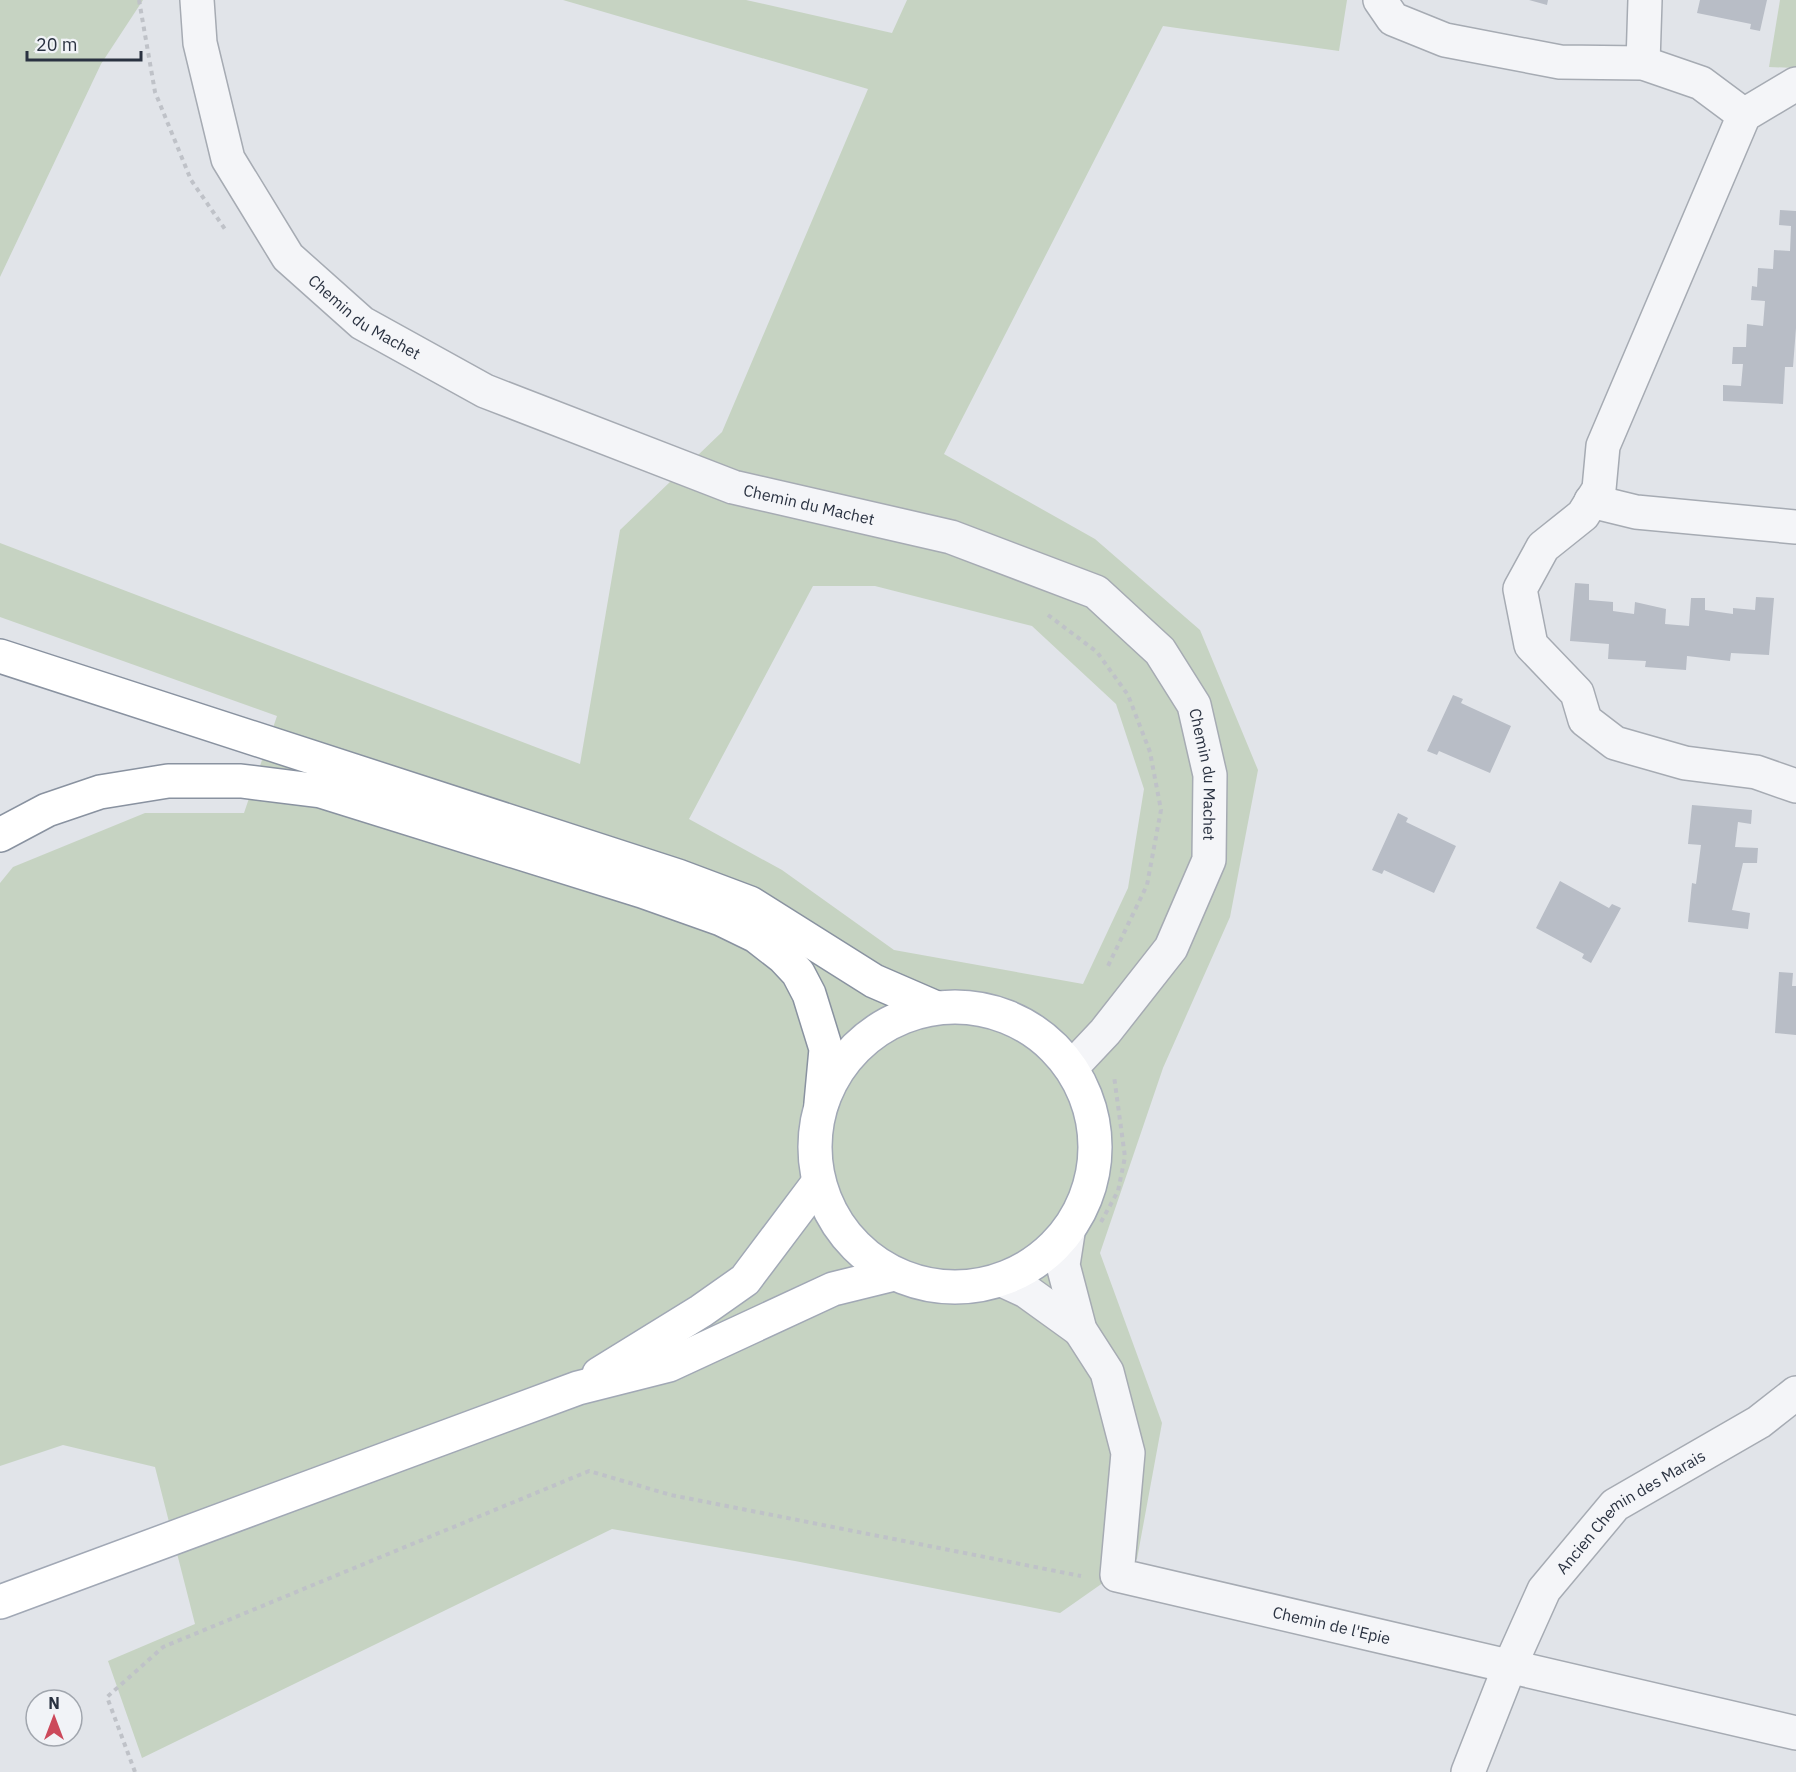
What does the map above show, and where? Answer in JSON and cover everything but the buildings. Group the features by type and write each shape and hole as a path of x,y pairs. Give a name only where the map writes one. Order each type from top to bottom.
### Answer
{"main road":[{"path":"0,656 678,876 740,900 874,981 934,1007"},
{"path":"0,835 47,810 100,792 168,781 241,781 321,791 642,891 722,919 756,936 783,957 798,973 809,994 826,1049 821,1102 813,1143 818,1183 834,1221 860,1252 894,1274 938,1286 966,1288 1002,1280 1036,1263 1081,1233 1096,1150 1091,1107 1072,1067 1045,1038 1011,1018 973,1007 934,1007 896,1019 863,1039 838,1068 821,1102"},
{"path":"578,1388 701,1311 745,1280 818,1183"},
{"path":"13,1597 578,1388 669,1365 778,1317 833,1289 894,1274"}],"street":[{"name":"Chemin du Machet","path":"197,0 200,43 228,159 288,257 362,323 485,391 734,487 951,537 1096,592 1160,651 1194,705 1210,775 1209,860 1172,948 1105,1032 1072,1067"},
{"path":"1380,0 1393,19 1445,40 1560,62 1643,63 1701,83 1744,115"},
{"path":"1643,63 1645,0"},
{"path":"1796,84 1744,115 1603,446 1599,489 1583,515 1543,547 1520,590 1531,645 1576,693 1585,720 1615,743 1685,763 1756,772 1796,786"},
{"path":"1591,501 1636,512 1796,527"},
{"path":"1081,1233 1063,1265 1080,1330 1107,1372 1128,1453 1117,1575"},
{"path":"1002,1280 1026,1291 1080,1330"},
{"name":"Ancien Chemin des Marais","path":"1468,1772 1509,1668 1544,1590 1615,1505 1758,1422 1796,1393"},
{"name":"Chemin de l'Epie","path":"1117,1575 1796,1733"}],"path":[{"path":"1081,1233 1118,1191 1125,1157 1114,1069 1129,1051 1105,1032"},
{"path":"135,1772 107,1698 163,1647 589,1471 671,1495 1009,1562 1082,1576 1117,1575"}],"green space":[{"path":"0,0 143,0 101,64 0,277"},
{"path":"563,0 746,0 892,33 907,0 1347,0 1339,51 1163,26 944,454 1095,539 1200,630 1258,770 1230,917 1163,1068 1100,1253 1162,1423 1137,1559 1060,1613 795,1561 612,1529 142,1758 108,1661 195,1624 155,1467 63,1445 0,1466 0,883 13,867 145,813 244,813 277,716 0,617 0,543 580,764 620,530 722,432 868,89","holes":["813,586 875,586 1032,626 1116,704 1144,789 1128,888 1083,984 894,950 782,870 689,819"]},
{"path":"1780,0 1796,0 1796,68 1769,67"}]}
